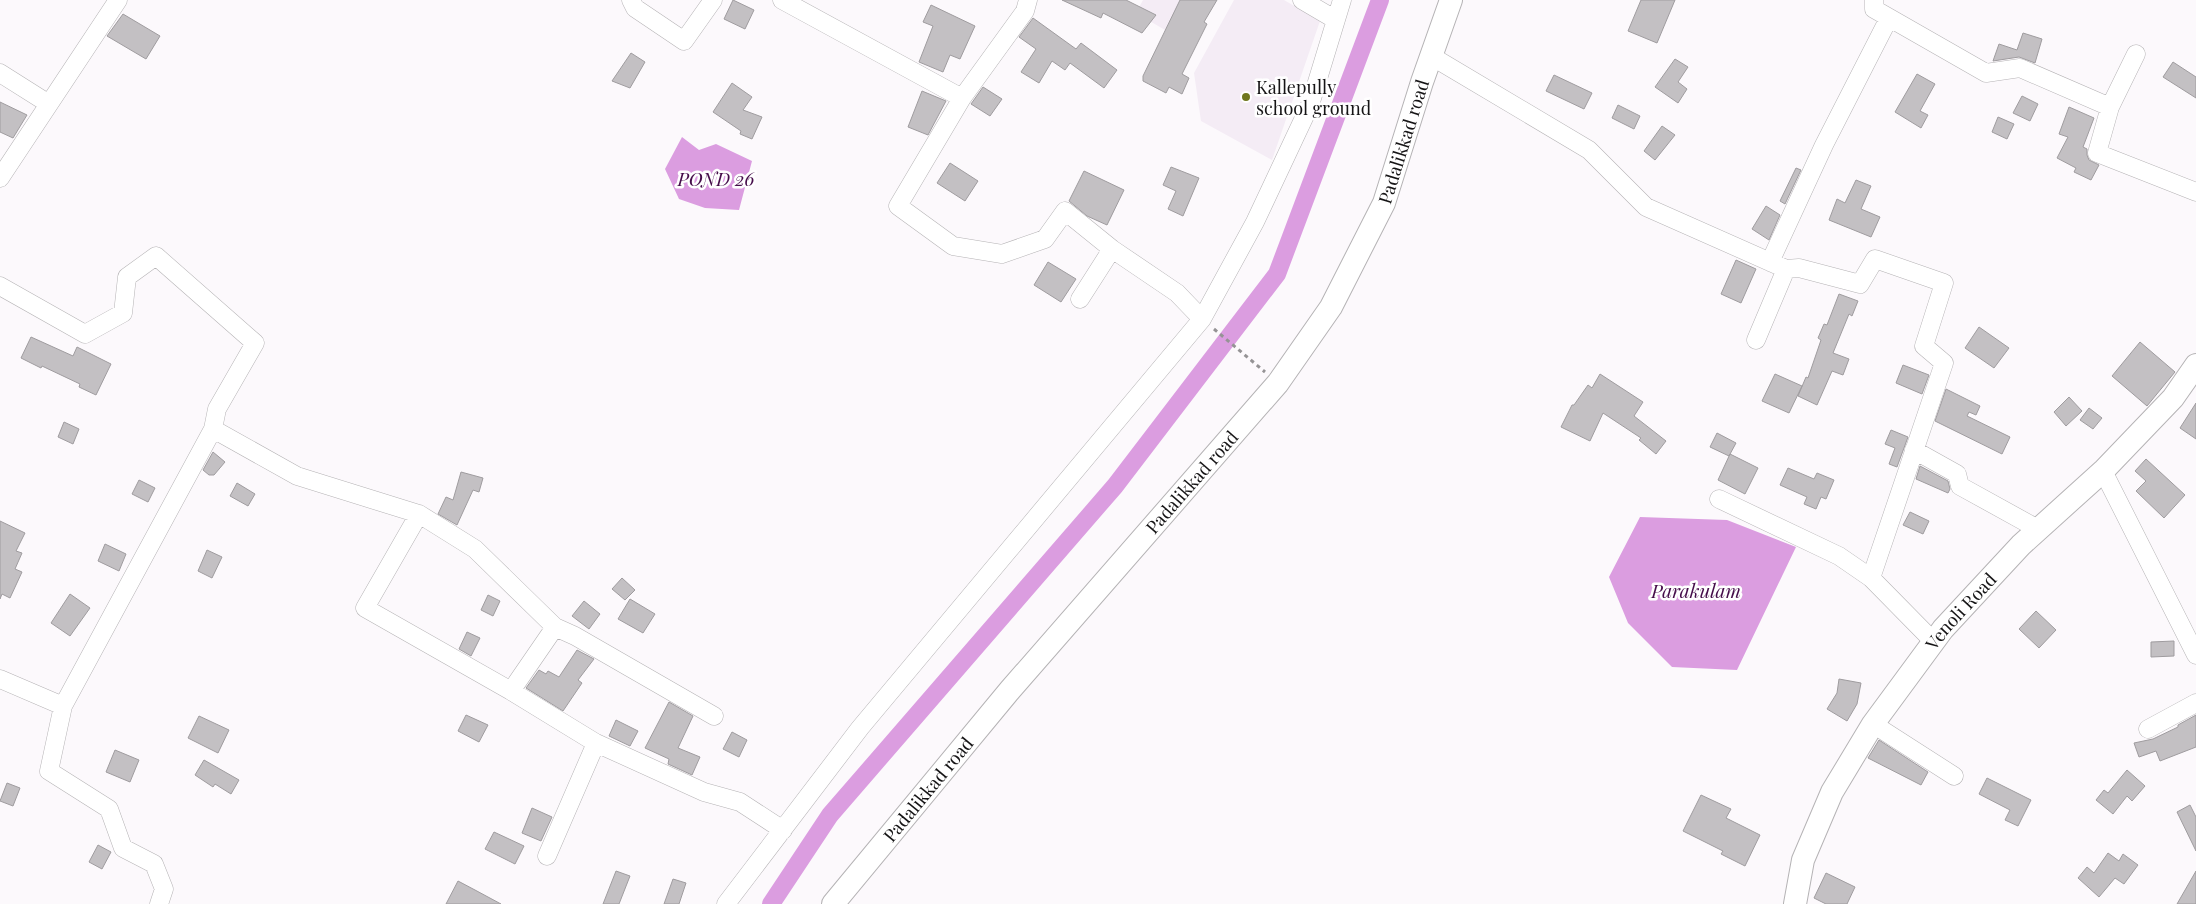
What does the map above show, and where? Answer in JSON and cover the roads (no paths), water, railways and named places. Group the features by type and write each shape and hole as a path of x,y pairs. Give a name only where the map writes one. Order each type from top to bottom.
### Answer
{"street":[{"path":"0,178 118,0"},
{"path":"631,0 635,8 684,42 713,0"},
{"path":"782,0 962,98"},
{"path":"1028,0 1025,11 962,98 898,206 953,246 1002,254 1045,239 1065,211 1112,249 1177,293 1202,319"},
{"path":"1302,0 1336,20"},
{"path":"726,904 860,728 1202,319 1255,222 1310,106 1342,0"},
{"name":"Padalikkad road","path":"833,904 1010,690 1278,384 1331,307 1384,203 1451,0"},
{"path":"1874,0 1874,9 1986,73 2020,68 2110,107"},
{"path":"1770,262 1824,146 1889,18"},
{"path":"2136,54 2110,107 2097,153 2196,192"},
{"path":"1431,56 1589,150 1646,207 1770,262 1786,269 1799,268 1860,284 1876,259 1944,283 1924,346 1944,363 1871,578"},
{"path":"0,73 49,104"},
{"path":"1080,299 1112,249"},
{"path":"0,286 85,334 123,313 127,277 156,256 255,343 217,409 213,429 63,706 49,771 109,809 123,848 154,864 164,889 159,904"},
{"path":"1756,340 1786,269"},
{"name":"Venoli Road","path":"1795,904 1802,860 1832,792 1873,724 1934,642 2021,545 2103,471 2173,398 2194,370"},
{"path":"213,429 297,476 419,514 475,550 555,627 575,636 714,716"},
{"path":"1914,450 1957,474 1960,486 2038,529"},
{"path":"2103,471 2196,656"},
{"path":"1719,499 1839,556 1871,578 1934,642"},
{"path":"419,514 365,608 511,691 596,743 704,792 740,802 783,830"},
{"path":"511,691 555,627"},
{"path":"0,679 63,706"},
{"path":"2148,729 2196,704"},
{"path":"1873,724 1954,776"},
{"path":"546,856 596,743"}],"water":[{"name":"POND 26","path":"682,137 699,150 716,144 752,161 739,210 705,208 679,199 665,169"},
{"name":"Parakulam","path":"1640,517 1727,520 1796,547 1737,670 1672,667 1628,623 1609,577"}],"waterway":[{"path":"771,904 830,815 1115,486 1277,274 1380,0"}],"place":[{"name":"Kallepully school ground","path":"1246,97"}]}
